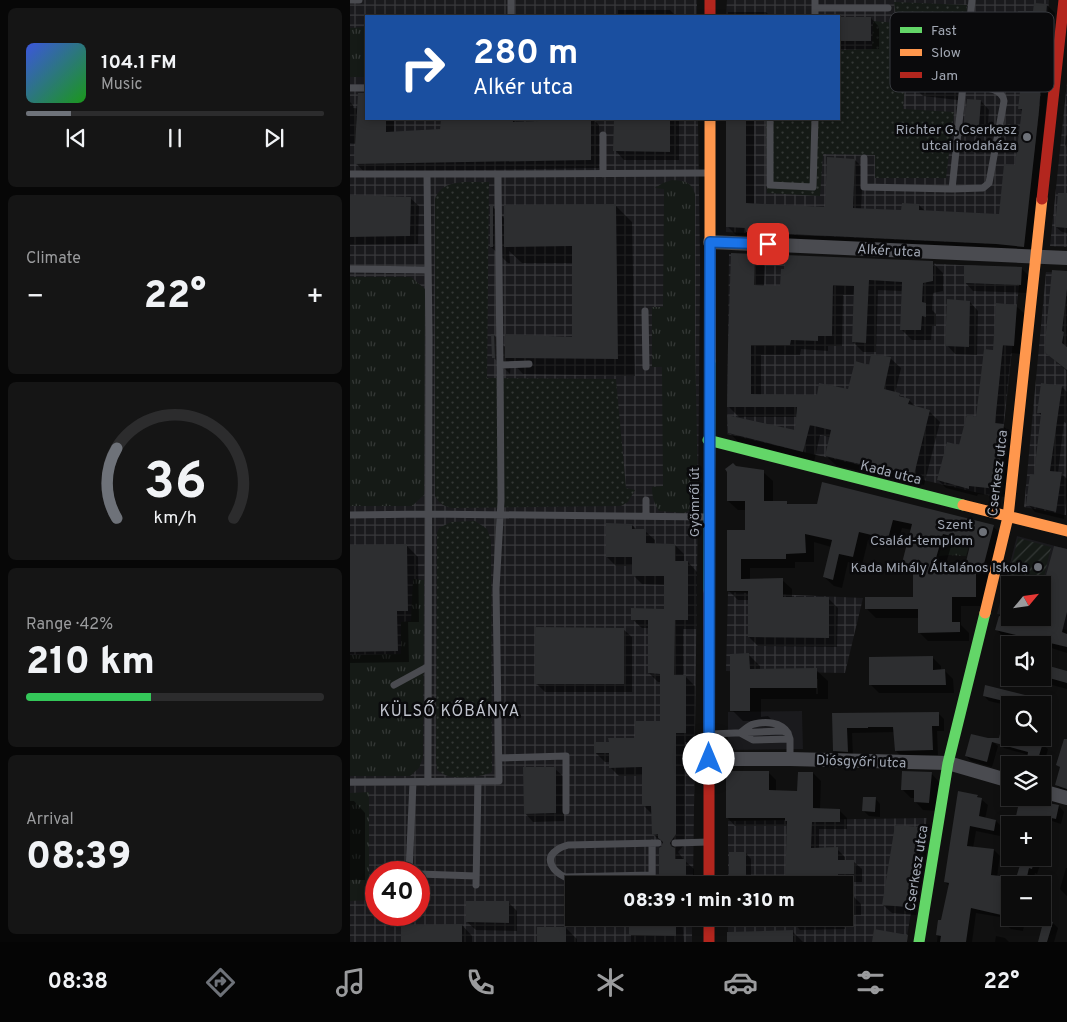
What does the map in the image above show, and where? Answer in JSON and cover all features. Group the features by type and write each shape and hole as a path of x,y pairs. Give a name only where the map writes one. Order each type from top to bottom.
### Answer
{"street":[{"path":"710,0 710,15"},
{"name":"Cserkesz utca","path":"919,942 948,763 1008,517 1065,0"},
{"name":"Gyömrői út","path":"709,876 708,440 710,120"},
{"name":"Alkér utca","path":"710,242 1067,258"},
{"name":"Kada utca","path":"708,440 1067,531"},
{"name":"Diósgyőri utca","path":"709,759 948,763 1001,778"},
{"path":"1051,794 1067,798"},
{"path":"709,926 709,942"}],"lane":[{"path":"350,0 359,0"},
{"path":"511,0 511,15"},
{"path":"815,4 888,8"},
{"path":"350,88 365,88"},
{"path":"952,189 962,92"},
{"path":"864,158 864,187 983,188 989,183 1004,102 1000,92"},
{"path":"770,120 770,184 813,187 814,120"},
{"path":"603,135 603,174"},
{"path":"350,174 710,173"},
{"path":"427,174 429,336 427,514 428,782"},
{"path":"350,782 499,781 496,589 500,514 498,174"},
{"path":"350,268 427,270"},
{"path":"645,311 646,367"},
{"path":"500,365 529,364"},
{"path":"646,500 646,516"},
{"path":"350,515 500,514 709,517"},
{"path":"394,685 428,667"},
{"path":"740,733 752,724 778,723 785,728 789,736 790,759"},
{"path":"709,734 740,733 753,740 789,736"},
{"path":"500,758 566,756 566,811"},
{"path":"409,861 412,782"},
{"path":"476,885 478,782"},
{"path":"675,843 709,842"},
{"path":"655,843 652,875 565,877 556,873 551,866 551,857 556,850 568,845 655,843"},
{"path":"430,874 476,876"}],"shaded area":[{"path":"350,0 697,0 697,15 365,15 365,120 698,120 700,268 693,876 565,876 565,926 692,926 692,942 350,942"},
{"path":"727,0 1049,0 1048,12 890,12 890,92 1041,92 1031,179 996,244 726,232 726,120 840,120 840,15 726,15"},
{"path":"1067,82 1067,247 1050,246"},
{"path":"729,254 1021,268 996,497 727,434"},
{"path":"1046,272 1067,273 1066,515 1024,507"},
{"name":"Kada Mihály Általános Iskola","path":"1017,536 1067,549 1067,630 1050,626 1051,576 1007,576"},
{"path":"728,592 863,598 845,673 726,671"},
{"name":"Kada Mihály Általános Iskola","path":"1001,598 1001,615 997,614"},
{"path":"802,711 803,749 728,750 728,712"},
{"path":"927,818 906,942 728,942 728,926 853,926 853,876 728,876 728,821"}],"green space":[{"path":"894,2 967,5 967,12 895,12"},
{"path":"873,21 890,22 890,92 904,92 903,109 954,112 946,178 875,178 875,155 823,154 820,196 767,193 766,120 840,120 840,50 872,49"},
{"path":"365,27 365,77 350,77 350,28"},
{"path":"672,180 689,184 695,194 698,498 694,508 684,513 659,511 652,491 652,487 663,486 662,367 652,367 652,307 663,307 664,189 655,188"},
{"path":"489,182 487,378 616,379 626,488 635,490 628,502 621,506 452,508 442,504 435,496 435,199 444,187 451,184"},
{"path":"350,277 411,277 425,289 424,495 412,506 350,506"},
{"path":"475,521 487,529 491,540 492,772 477,776 453,777 437,770 436,761 437,533 439,528 451,522"},
{"path":"944,536 970,543 966,556 939,556"},
{"path":"1018,538 1051,547 1044,576 1009,576"},
{"path":"413,579 424,580 423,757 419,768 410,776 350,776 350,655 401,654 401,622 411,621"},
{"path":"369,792 369,861 365,861 365,900 350,901 350,793"}],"building":[{"path":"1034,3 1047,4 1046,12 1018,12 1033,11"},
{"path":"840,17 871,17 871,41 840,41"},
{"path":"1020,92 1040,92 1024,247 746,232 745,228 726,227 726,120 746,120 746,203 825,207 827,157 855,159 853,208 901,210 902,203 919,204 919,210 999,214 1004,164 1015,165 1022,109 1018,109"},
{"path":"358,93 365,93 365,120 386,120 386,132 440,129 441,120 513,120 513,122 591,120 591,160 354,164"},
{"path":"967,99 981,100 979,127 964,126"},
{"path":"614,120 670,120 670,152 613,151"},
{"path":"1058,193 1067,193 1067,228 1055,227"},
{"path":"350,195 411,197 410,236 350,237"},
{"path":"616,204 618,359 505,358 505,334 572,337 572,246 504,247 504,205"},
{"path":"490,205 493,205 493,247 490,247"},
{"path":"731,253 755,254 754,285 780,286 781,269 785,269 785,255 933,261 933,281 923,283 922,302 926,303 926,317 922,316 921,330 900,330 902,282 869,280 866,343 852,342 854,286 833,285 832,336 818,336 818,341 791,340 790,345 751,345 751,394 817,395 819,383 848,389 855,361 869,365 871,354 891,357 884,389 900,393 899,396 910,399 908,404 930,410 914,475 825,456 831,430 810,425 803,452 728,433 727,415 795,430 797,407 727,407"},
{"path":"964,265 1022,267 1021,285 964,283"},
{"path":"1052,270 1067,271 1062,343 1067,347 1067,370 1044,352"},
{"path":"947,299 970,301 969,347 945,346"},
{"path":"996,303 1017,305 1014,346 1003,345 995,423 1004,424 997,489 969,486 969,489 937,480 947,442 959,445 967,414 976,417 984,349 993,350"},
{"path":"491,334 494,334 495,358 492,358"},
{"path":"1041,383 1062,386 1050,471 1062,472 1056,512 1026,505 1030,474 1034,475 1041,413 1037,413"},
{"path":"733,463 736,466 764,470 764,501 787,501 787,504 817,504 822,482 994,525 984,564 976,564 976,597 952,597 952,622 960,622 960,632 918,633 918,609 865,609 865,597 913,597 913,565 902,563 912,524 893,520 888,539 859,532 853,557 839,554 833,580 823,577 832,540 805,534 806,553 786,554 786,559 741,559 741,579 783,578 783,597 829,597 829,638 748,637 748,591 727,591 727,530 745,530 745,501 727,501 727,472 725,469","holes":["943,534 971,541 965,566 934,565"]},
{"path":"606,523 632,524 632,529 646,529 646,543 675,544 675,561 688,561 688,620 675,620 674,675 686,675 686,733 676,733 676,834 670,843 675,848 675,859 686,859 686,876 659,876 659,848 663,842 658,838 658,834 652,835 651,806 642,806 642,767 609,768 609,753 594,753 594,742 609,742 608,738 635,738 635,721 660,721 660,674 648,673 648,620 631,620 631,608 664,609 664,576 632,576 632,557 606,557"},
{"path":"407,544 408,611 397,611 398,651 350,652 350,545"},
{"path":"1054,546 1067,549 1067,612 1062,632 1067,634 1067,647 1051,643 1051,636 1020,636 995,630 999,616 1001,617 1001,626 1051,626 1051,576 1046,576"},
{"path":"535,627 624,628 624,684 535,684"},
{"path":"749,653 750,669 817,668 817,688 750,688 750,711 730,711 730,654"},
{"path":"933,656 933,670 945,669 946,685 869,685 869,657"},
{"path":"1051,667 1067,671 1067,683 1051,679"},
{"path":"985,685 1029,696 1001,696 1001,700 983,696"},
{"path":"939,712 939,726 932,726 933,750 895,751 893,727 868,727 847,728 848,752 833,751 832,713"},
{"path":"1001,730 1001,744 992,742 987,762 965,756 971,734 988,738 999,738"},
{"path":"1064,739 1067,739 1067,789 1055,785 1060,767 1056,765"},
{"path":"1006,746 1042,746 1039,756 1027,756 1028,752"},
{"path":"523,767 556,767 556,813 524,814"},
{"path":"732,771 769,771 769,790 797,791 798,772 813,772 813,808 840,809 840,822 812,822 811,848 838,847 838,860 854,860 854,874 838,874 838,876 785,876 787,821 785,821 785,818 726,818 726,777"},
{"path":"902,771 932,772 929,803 914,802 914,790 901,790"},
{"path":"958,791 978,795 977,797 982,798 979,816 996,820 994,831 970,826 967,846 994,849 991,875 1001,876 1001,915 971,908 966,942 940,942 941,936 936,935 938,920 941,920 949,883 944,882"},
{"path":"863,797 876,797 875,812 862,811"},
{"path":"1051,804 1059,805 1056,819 1051,818 1051,816 1016,816 1018,806 1051,806"},
{"path":"895,825 921,827 907,907 882,905"},
{"path":"729,852 746,852 746,876 729,876"},
{"path":"1020,866 1033,866 1032,869 1029,868 1027,876 1017,876"},
{"path":"466,901 509,901 509,923 466,922"},
{"path":"1051,921 1053,922 1047,942 1038,942 1042,926 1051,926"},
{"path":"462,924 462,942 401,942 401,926"},
{"path":"629,926 676,926 676,936 629,935"},
{"path":"537,927 566,927 566,942 537,942"},
{"path":"874,929 908,935 907,942 872,942"},
{"path":"793,930 793,942 727,942 727,932"}],"traffic: fast":[{"path":"709,591 710,361"},
{"path":"708,440 963,505"},
{"path":"919,942 948,763 985,613"}],"traffic: slow":[{"path":"710,120 710,361"},
{"path":"985,613 1008,517 1042,199"},
{"path":"963,505 1067,531"}],"traffic: jam":[{"path":"710,0 710,15"},
{"path":"1054,90 1064,0"},
{"path":"1042,199 1054,92"},
{"path":"709,591 709,876"},
{"path":"709,926 709,942"}],"place":[{"name":"Richter G. Cserkesz utcai irodaháza","path":"1027,137"},
{"name":"Szent Család-templom","path":"983,532"},
{"name":"Kada Mihály Általános Iskola","path":"1038,567"}],"district":[{"name":"KÜLSŐ KŐBÁNYA","path":"450,710"}],"route":[{"path":"709,759 708,440 710,242 768,244"}]}
